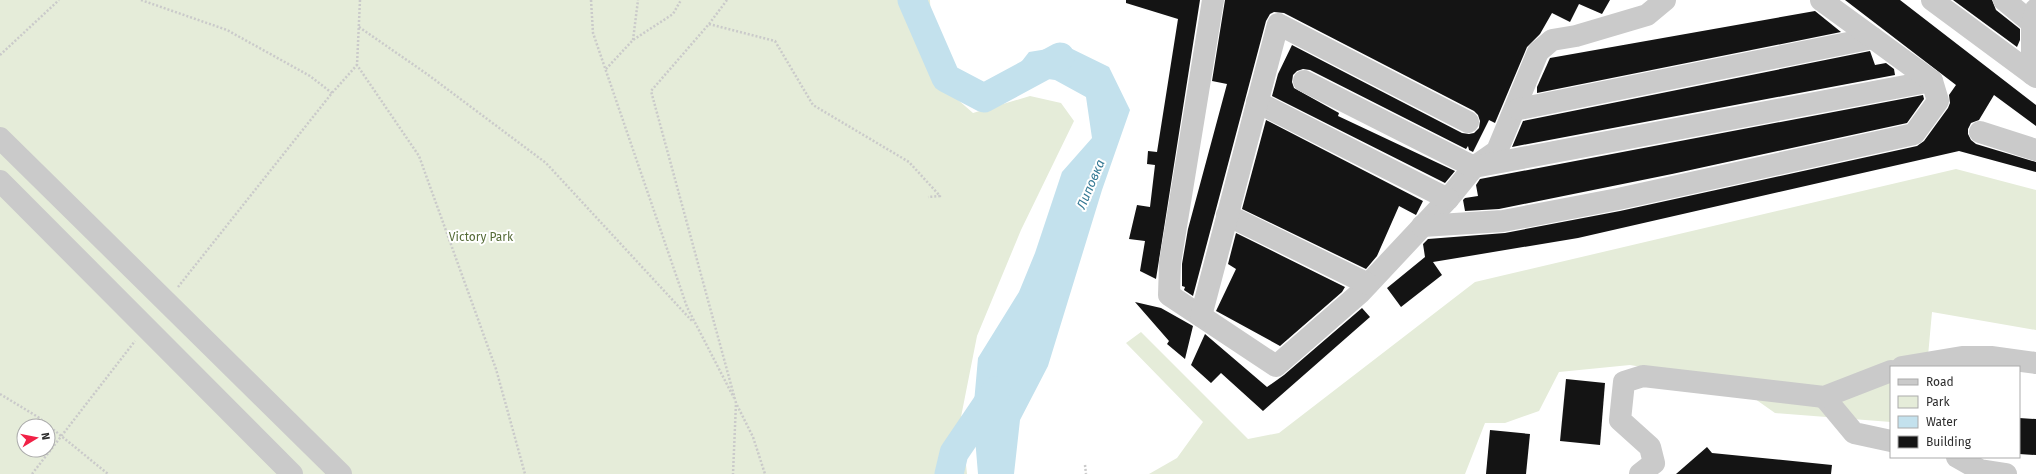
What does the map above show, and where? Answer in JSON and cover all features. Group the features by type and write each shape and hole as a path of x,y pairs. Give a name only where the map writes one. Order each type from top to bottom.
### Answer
{"street":[{"path":"1213,0 1170,263 1169,295 1276,366 1368,284 1448,199 1474,167 1498,151 1538,52 1552,40 1576,36 1647,15 1665,0"},
{"path":"1422,226 1503,221 1618,199 1914,134 1938,101 1932,81 1821,0"},
{"path":"1932,0 2034,75"},
{"path":"2004,0 2034,16 2034,75"},
{"path":"1201,316 1278,24 1468,122"},
{"path":"1519,109 1874,38"},
{"path":"1304,81 1474,167 1932,81"},
{"path":"1257,102 1448,199"},
{"path":"1980,132 2036,150"},
{"path":"0,138 341,474"},
{"path":"0,181 292,474"},
{"path":"1228,215 1368,284"},
{"path":"1908,366 1962,357 1991,357 2036,363"},
{"path":"1640,474 1654,463 1650,448 1620,420 1624,382 1643,376 1824,397 1890,371"},
{"path":"1824,397 1854,433 1890,441"},
{"path":"1959,458 1980,470 2006,474"}],"path":[{"path":"0,55 59,0"},
{"path":"141,0 227,30 310,76 332,93"},
{"path":"360,0 357,65 419,156 496,369 526,474"},
{"path":"591,0 593,33 686,307 753,437 765,474"},
{"path":"633,40 638,0"},
{"path":"606,69 633,40 673,14 681,0"},
{"path":"727,0 709,24 651,91 736,403 733,474"},
{"path":"709,24 775,41 812,105 908,162 940,196 928,197"},
{"path":"359,27 427,74 546,163 695,324"},
{"path":"166,302 332,93 357,65"},
{"path":"32,474 146,328"},
{"path":"0,394 38,418 108,474"},
{"path":"1085,465 1086,474"}],"green space":[{"name":"Victory Park","path":"0,0 930,0 933,78 973,113 1030,96 1061,103 1074,121 1021,230 977,336 961,417 967,474 0,474"},
{"path":"1956,169 2036,190 2036,330 1932,312 1927,366 1890,366 1890,422 1775,413 1731,382 1630,365 1559,372 1539,411 1505,423 1485,423 1465,474 1149,474 1177,458 1203,422 1126,343 1141,332 1248,439 1279,433 1475,282"}],"water":[{"path":"1066,46 1109,67 1130,110 1102,190 1048,366 1020,420 1014,474 978,474 973,414 978,358 1019,292 1035,253 1062,172 1092,138 1086,97 1055,80 1012,74 1029,52"}],"building":[{"path":"1126,0 1200,0 1156,279 1140,271 1145,241 1129,239 1137,205 1150,207 1155,165 1147,164 1148,151 1157,152 1178,19 1126,3"},
{"path":"1225,0 1610,0 1602,14 1579,4 1570,22 1552,13 1540,34 1527,47 1495,123 1489,120 1473,152 1469,150 1468,146 1466,149 1310,70 1303,69 1297,71 1293,75 1292,82 1294,88 1339,113 1338,116 1455,171 1445,183 1272,96 1278,74 1292,45 1462,133 1474,133 1479,128 1480,121 1478,115 1474,111 1284,13 1274,12 1270,14 1266,21 1193,296 1184,290 1185,287 1182,286 1182,264 1188,229 1227,84 1212,81"},
{"path":"1845,0 1900,0 2036,105 2036,126 1994,95 1979,120 1971,123 1968,129 1968,134 1971,140 1976,144 2036,162 2036,172 1959,151 1578,238 1433,262 1442,275 1401,307 1387,288 1425,257 1423,244 1428,239 1505,233 1620,211 1917,146 1924,141 1948,108 1950,103 1949,95 1956,85"},
{"path":"1953,0 1992,0 1996,10 2020,29 2020,40 2017,47"},
{"path":"1815,11 1841,32 1537,93 1537,87 1550,58"},
{"path":"1870,51 1875,65 1886,63 1894,69 1895,75 1512,147 1523,121"},
{"path":"1923,95 1924,99 1907,123 1672,174 1499,209 1465,211 1463,200 1465,198 1478,196 1476,185 1480,179"},
{"path":"1266,120 1423,201 1416,215 1399,206 1377,256 1366,269 1242,209"},
{"path":"1236,233 1345,287 1342,292 1280,346 1216,311 1236,269 1228,264"},
{"path":"1135,302 1161,308 1193,326 1185,359 1167,344 1169,341"},
{"path":"1362,308 1370,317 1263,411 1221,373 1211,383 1191,365 1205,334 1267,387 1284,375"},
{"path":"1566,379 1605,383 1600,445 1560,441"},
{"path":"2020,418 2036,419 2036,455 2020,454"},
{"path":"1490,430 1530,434 1526,474 1486,474"},
{"path":"1707,447 1712,453 1832,465 1831,474 1676,474"}],"waterway":[{"name":"Липовка","path":"912,0 946,78 984,98 1060,57"},
{"name":"Липовка","path":"949,474 954,453 996,391"}]}
